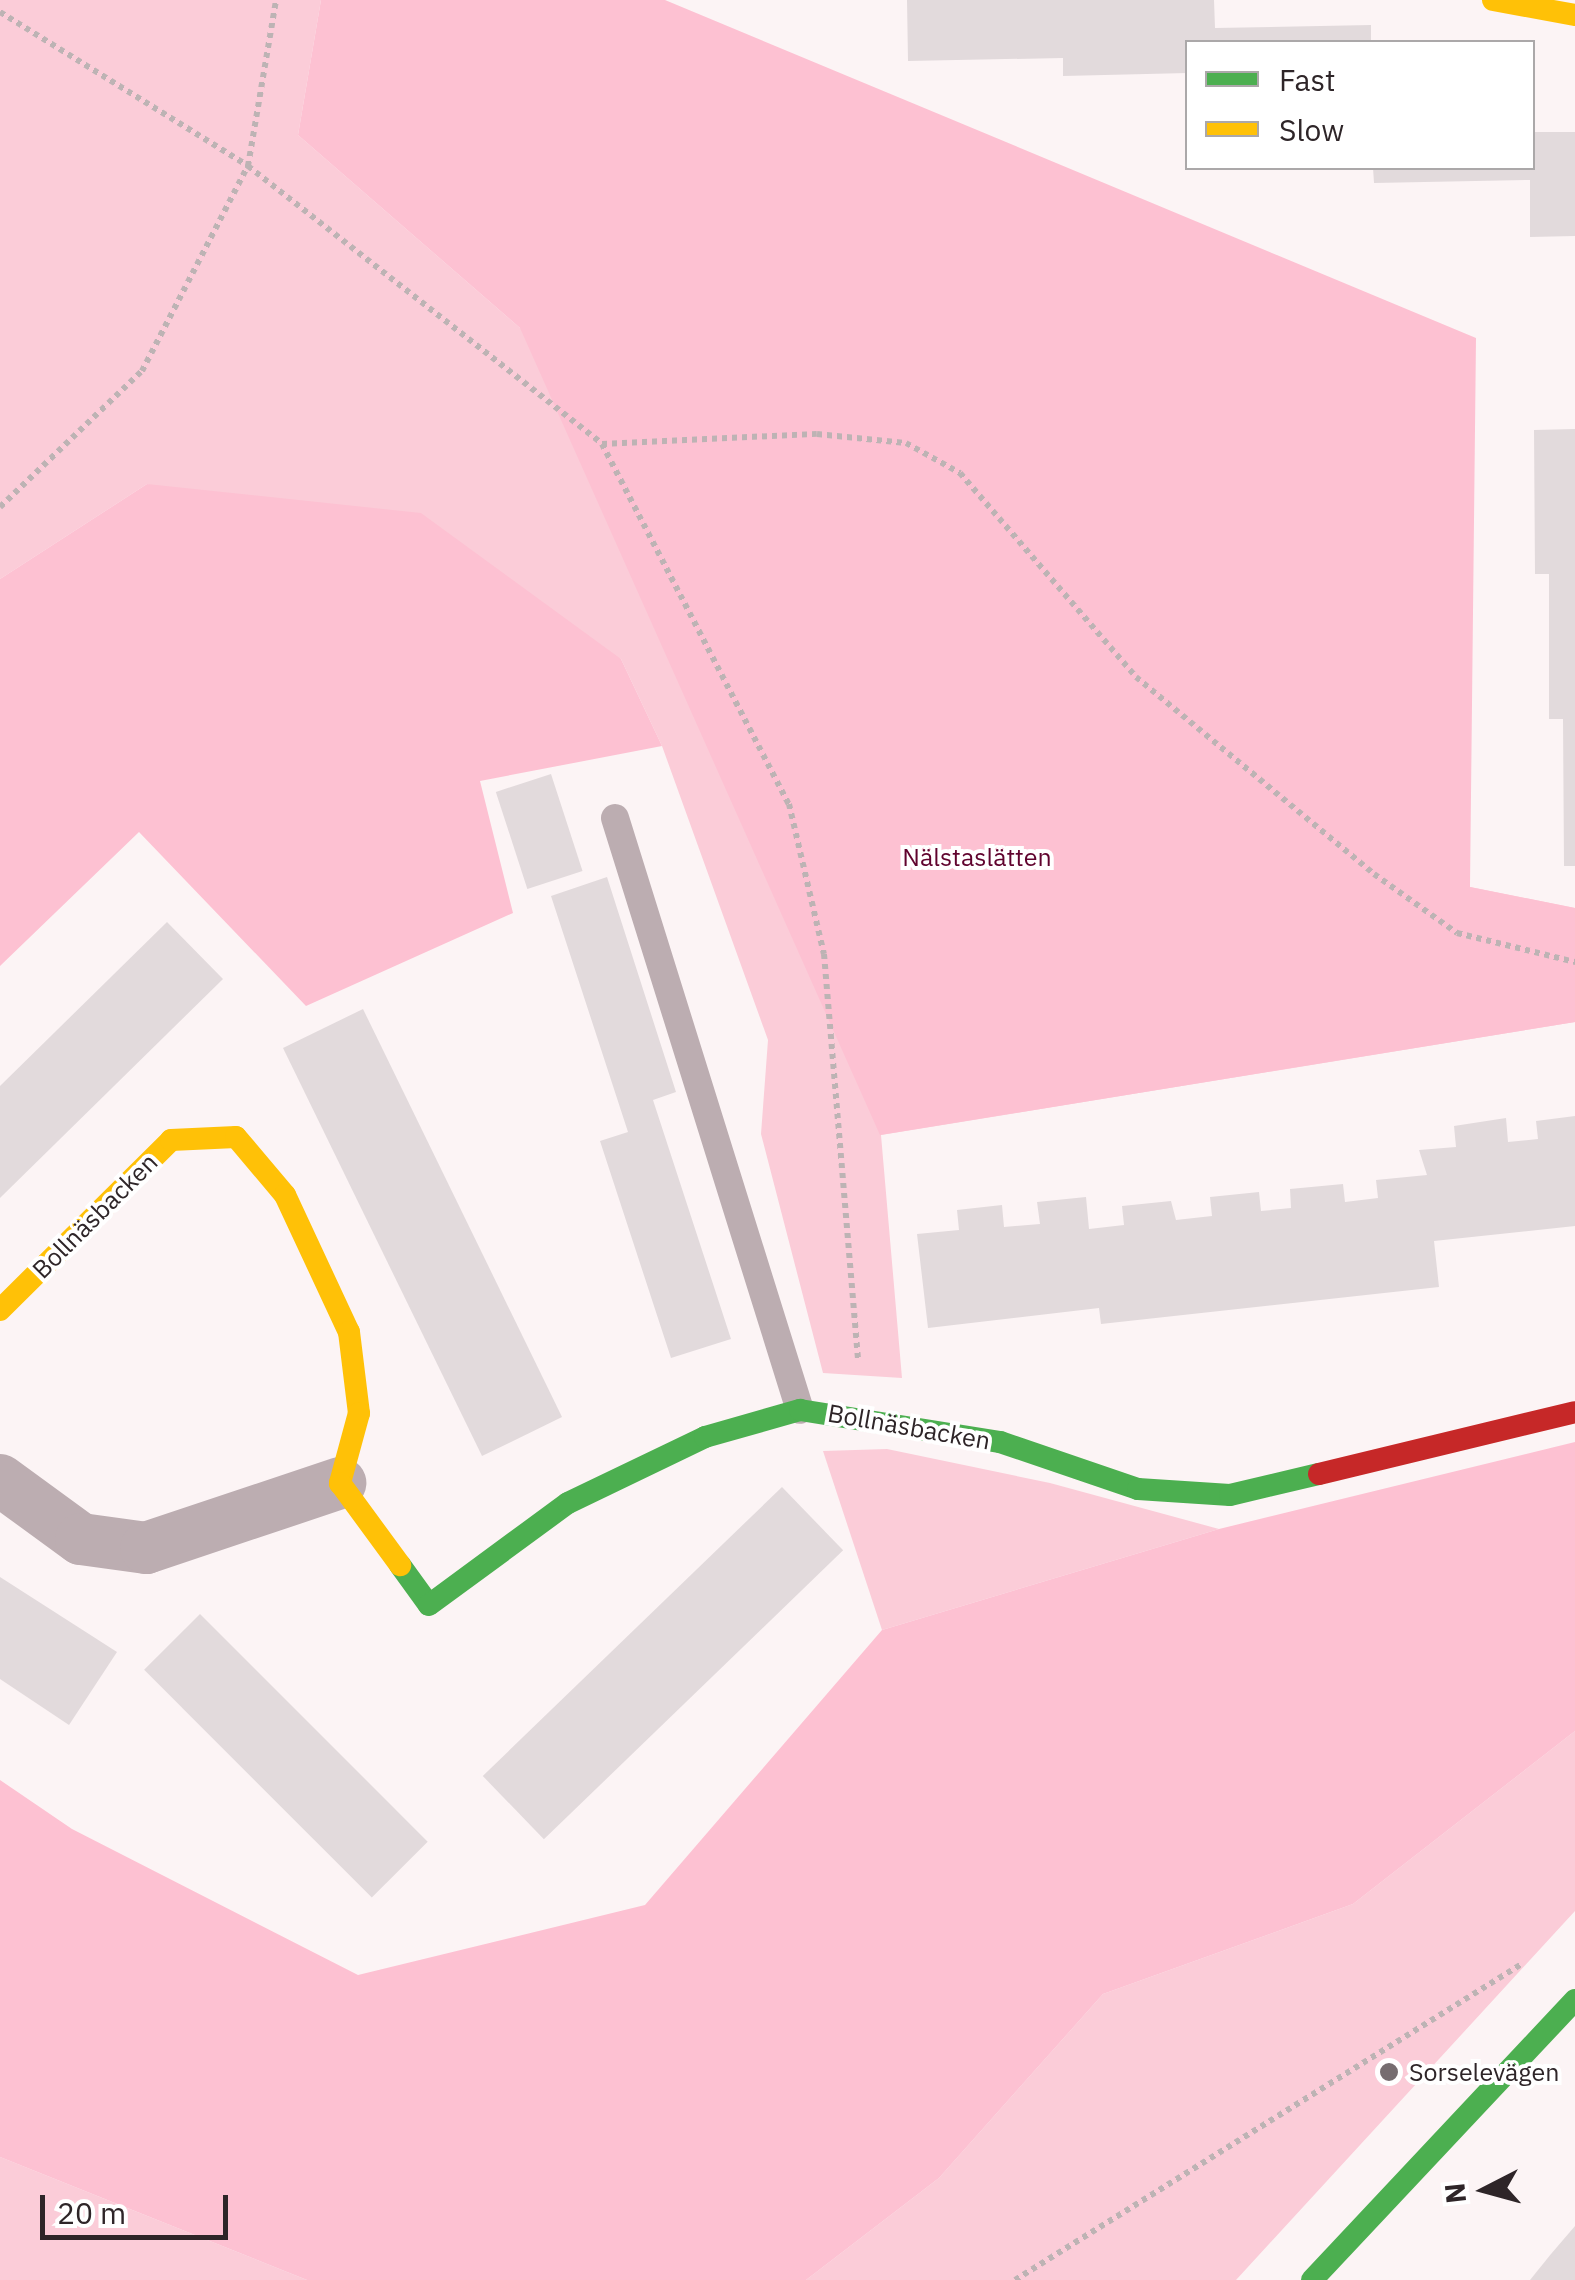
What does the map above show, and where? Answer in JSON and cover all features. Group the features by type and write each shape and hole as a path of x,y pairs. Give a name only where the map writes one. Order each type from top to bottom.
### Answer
{"street":[{"path":"1492,0 1575,15"},
{"name":"Bollnäsbacken","path":"0,1310 170,1140 236,1137 285,1195 349,1332 358,1413 340,1483 430,1604 568,1503 705,1437 800,1410 862,1416 1000,1442 1138,1489 1230,1494 1575,1412"},
{"path":"0,1480 82,1539 146,1548 340,1483"},
{"path":"1312,2280 1575,2000"}],"lane":[{"path":"615,818 800,1410"}],"path":[{"path":"0,507 142,370 248,166 276,0"},
{"path":"0,12 248,166 602,444 789,804 824,954 862,1416"},
{"path":"602,444 817,434 906,443 960,473 1136,677 1374,874 1457,933 1575,962"},
{"path":"1015,2280 1533,1956"}],"green space":[{"name":"Nälstaslätten","path":"0,0 321,0 298,135 520,328 767,399 1470,887 1575,908 1575,1022 881,1135 902,1378 823,1373 761,1134 768,1040 662,746 621,659 147,484 0,579"},
{"path":"321,0 665,0 1476,338 1470,887 1575,908 1575,1022 880,1135 520,328 298,135"},
{"path":"147,484 421,513 621,659 662,746 480,781 513,913 306,1006 139,832 0,966 0,579"},
{"path":"1575,1442 1575,1731 1353,1904 1103,1994 939,2178 806,2280 307,2280 0,2157 0,1780 72,1829 358,1975 645,1905 882,1630 1219,1529"},
{"path":"887,1449 1050,1483 1219,1529 882,1630 823,1451"},
{"path":"1575,1731 1575,1911 1236,2280 806,2280 939,2178 1103,1994 1353,1904"},
{"path":"0,2157 307,2280 0,2280"}],"building":[{"path":"907,0 1214,0 1215,28 1371,25 1371,40 1185,40 1185,73 1063,76 1063,58 908,61"},
{"path":"1535,132 1575,132 1575,236 1530,237 1530,180 1374,183 1373,170 1535,170"},
{"path":"1575,429 1575,866 1564,866 1563,719 1549,719 1549,574 1535,574 1534,430"},
{"path":"551,774 583,871 527,889 496,792"},
{"path":"607,877 676,1092 653,1100 731,1339 671,1358 600,1141 628,1132 551,896"},
{"path":"167,922 223,979 0,1198 0,1086"},
{"path":"363,1009 562,1417 482,1456 283,1048"},
{"path":"1575,1116 1575,1226 1434,1241 1439,1287 1101,1324 1099,1308 928,1328 917,1234 959,1230 957,1210 1002,1205 1004,1227 1040,1224 1037,1202 1086,1197 1089,1229 1124,1225 1122,1206 1171,1201 1176,1220 1212,1216 1210,1197 1259,1192 1261,1211 1291,1208 1290,1189 1343,1184 1345,1202 1378,1198 1376,1180 1427,1175 1419,1150 1456,1147 1454,1126 1506,1118 1508,1142 1538,1139 1536,1121"},
{"path":"782,1487 843,1550 544,1839 483,1776"},
{"path":"0,1577 117,1652 69,1725 0,1679"},
{"path":"200,1614 428,1842 372,1898 144,1670"},
{"path":"1575,2226 1575,2280 1530,2280 1551,2254"}],"traffic: fast":[{"path":"400,1565 429,1605 568,1503 705,1437 800,1410 1000,1442 1138,1489 1230,1495 1319,1474"},
{"path":"1312,2280 1575,2000"}],"traffic: slow":[{"path":"1493,0 1575,15"},
{"path":"0,1310 171,1140 236,1137 285,1195 349,1332 359,1413 340,1483 400,1565"}],"traffic: jam":[{"path":"1319,1474 1575,1412"}],"place":[{"name":"Sorselevägen","path":"1389,2072"}]}
